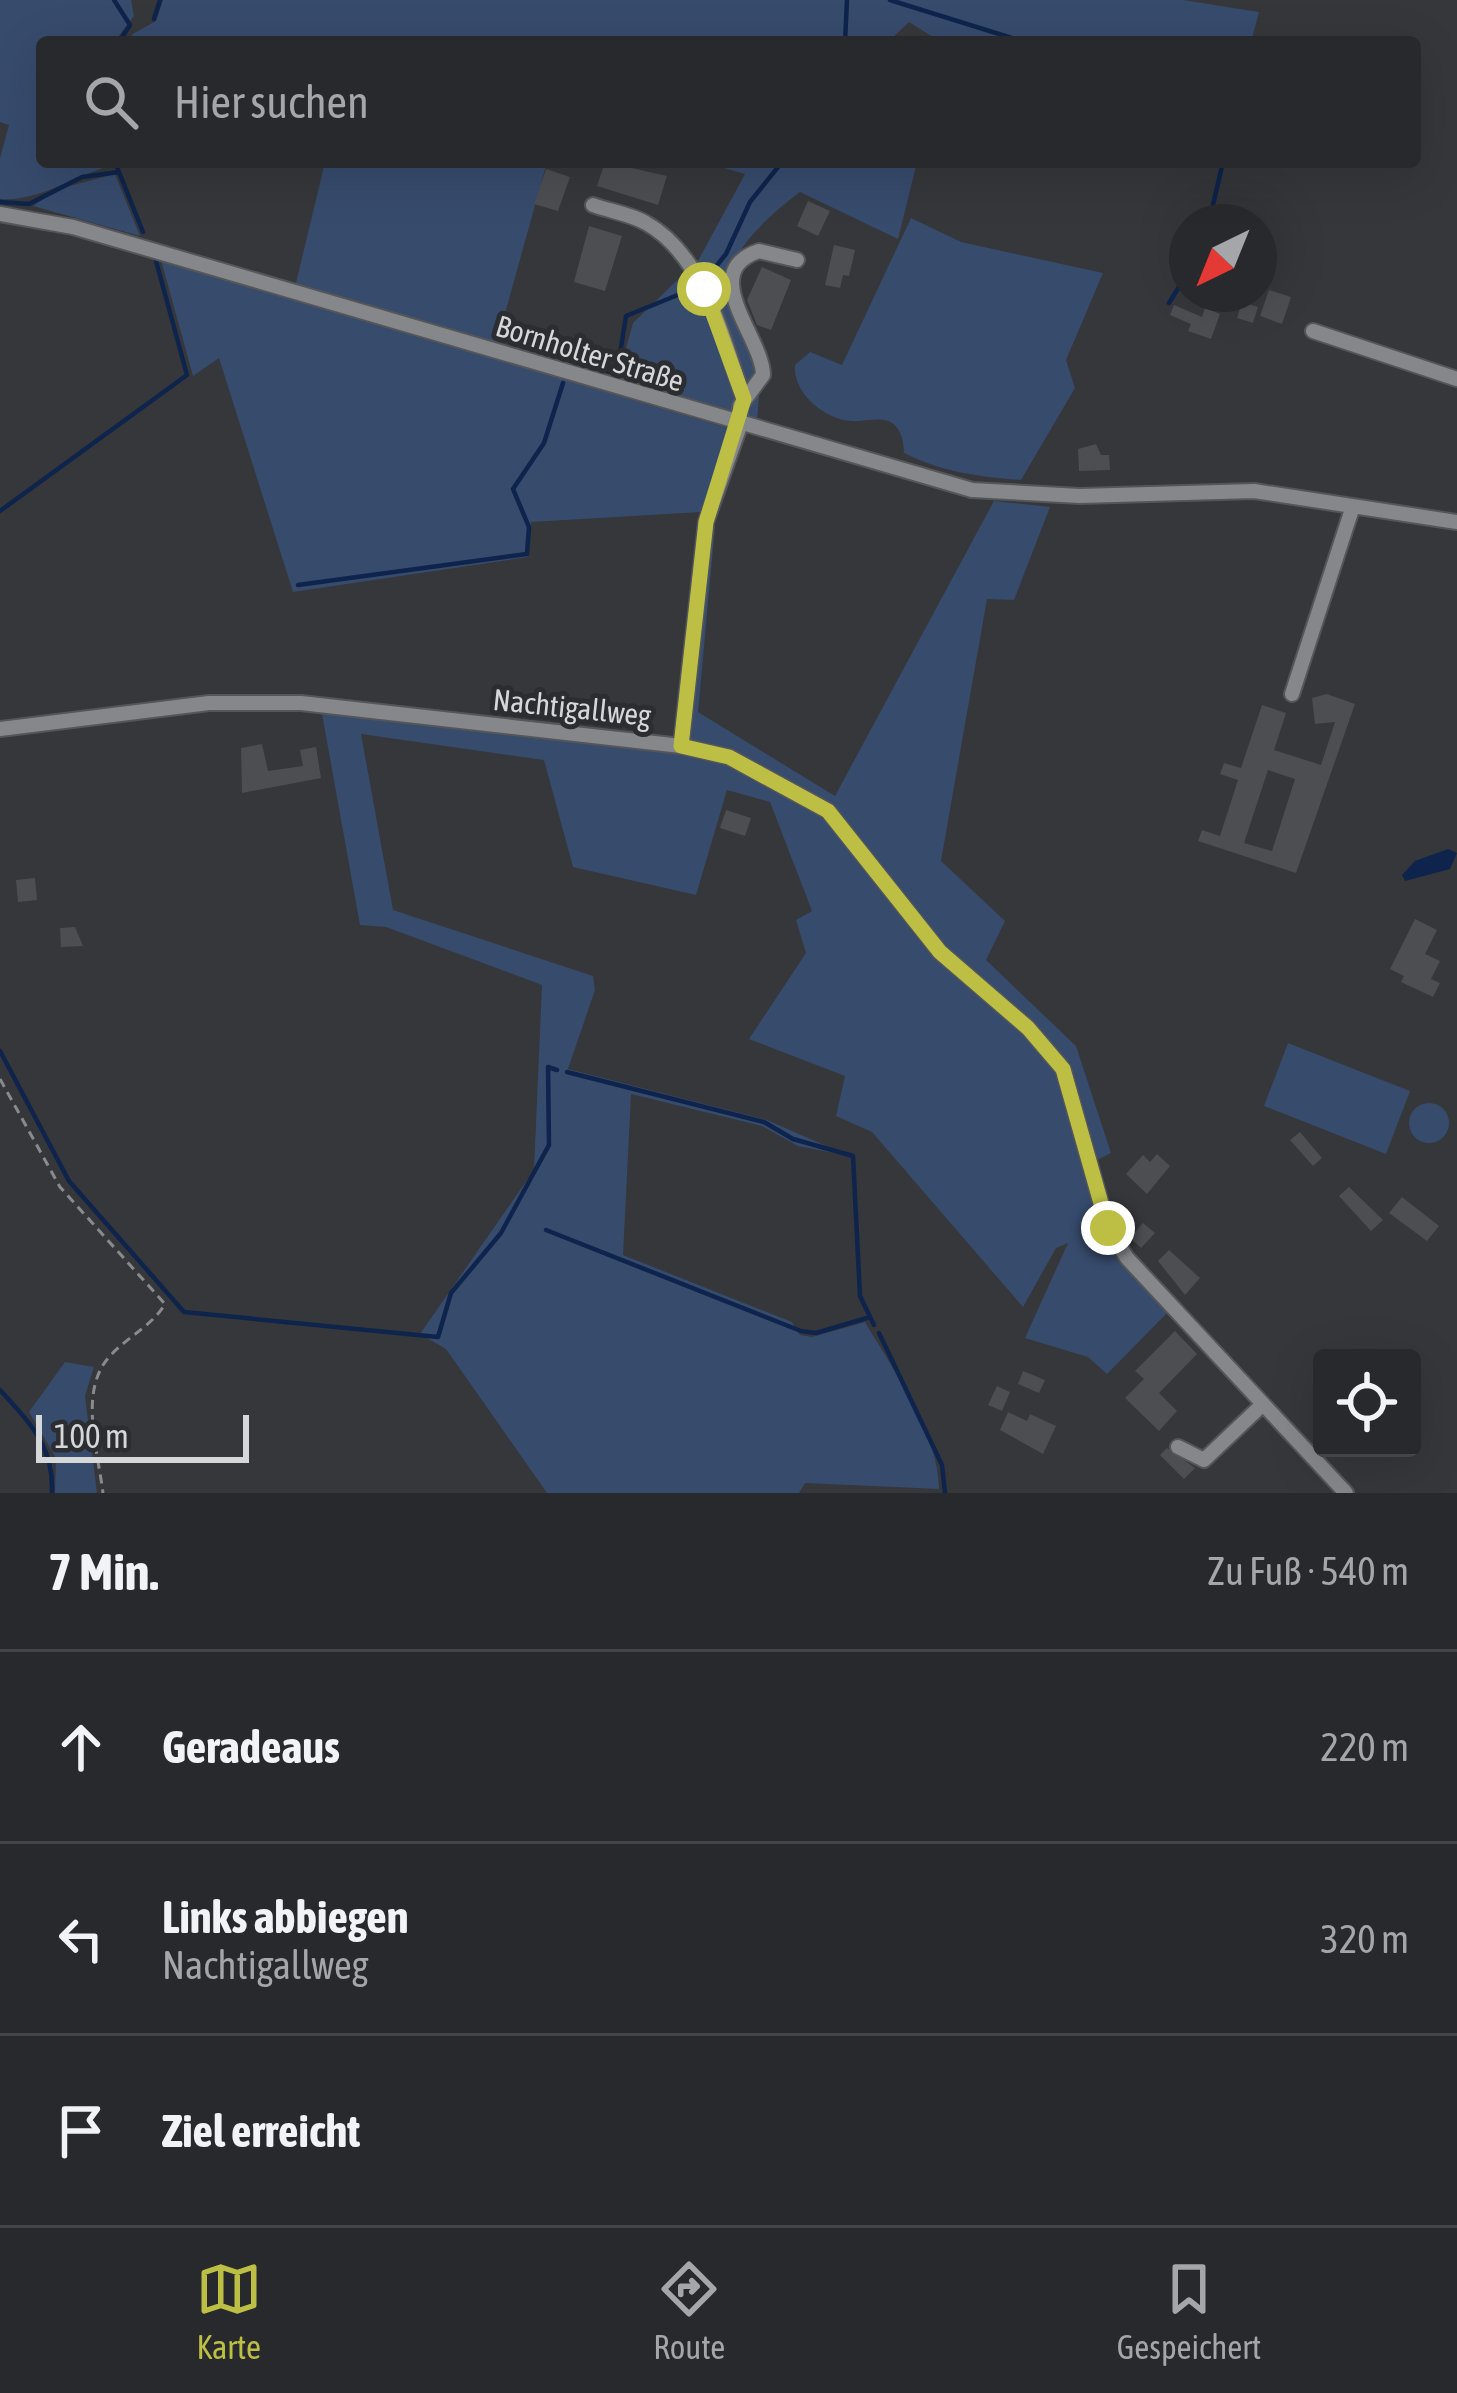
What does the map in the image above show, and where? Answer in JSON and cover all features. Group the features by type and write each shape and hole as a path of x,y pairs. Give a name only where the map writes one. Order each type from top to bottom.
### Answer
{"street":[{"path":"592,205 646,223 670,244 704,289 744,399"},
{"name":"Bornholter Straße","path":"0,214 73,227 740,426 972,490 1080,496 1254,491 1457,522"},
{"path":"681,746 706,522 740,426 744,399 764,367 734,299 736,269 759,250 797,260"},
{"path":"1312,331 1457,379"},
{"path":"1292,694 1353,506"},
{"name":"Nachtigallweg","path":"0,729 209,704 301,703 681,746 729,757 828,811 940,952 1028,1028 1063,1069 1108,1228 1150,1288 1346,1493"},
{"path":"1178,1447 1204,1460 1261,1406"}],"path":[{"path":"0,1079 59,1187 165,1304 106,1359 96,1379 92,1396 103,1493"},
{"path":"0,1108 10,1100"}],"shaded area":[{"path":"0,0 131,0 134,16 119,36 36,36 36,168 104,168 42,192 0,199 0,158 9,125 0,122"},
{"path":"163,0 1183,0 1259,12 1253,36 931,36 909,22 894,36 131,35 156,21"},
{"path":"324,168 545,168 496,346 296,283"},
{"path":"724,168 916,168 898,239 800,192 744,245 729,279 727,297 758,364 757,423 617,381 633,323 699,259 745,174"},
{"path":"115,174 140,236 33,206 58,189"},
{"path":"911,218 961,242 1103,273 1066,360 1075,388 1021,480 932,465 904,453 901,434 892,423 830,415 799,385 795,365 810,352 842,365"},
{"path":"161,260 734,430 701,512 531,522 528,557 293,592 219,358 193,376"},
{"path":"994,501 1050,507 1014,600 987,599 941,861 1005,921 986,960 1076,1046 1111,1153 1087,1165 1105,1233 1168,1312 1107,1374 1088,1357 1025,1338 1068,1243 1056,1248 1023,1307 872,1132 836,1116 845,1076 749,1039 806,953 796,920 812,911 770,802 727,790 696,895 573,867 544,760 361,734 393,910 593,976 595,990 568,1069 767,1120 849,1156 798,1146 762,1126 631,1094 623,1255 792,1322 800,1335 812,1337 865,1322 923,1423 939,1489 805,1483 799,1493 547,1493 446,1349 420,1334 534,1170 542,985 386,927 360,925 322,714 328,697 674,737 671,748 684,750 709,524 715,527 698,712 835,796"},
{"path":"1448,849 1457,853 1450,869 1405,881 1402,875 1415,861"},
{"path":"1288,1043 1410,1091 1386,1154 1264,1106"},
{"path":"1429,1103 1443,1109 1449,1123 1443,1137 1429,1143 1415,1137 1409,1123 1415,1109"},
{"path":"65,1362 94,1367 85,1396 97,1493 55,1493 56,1458 29,1412"}],"building":[{"path":"603,168 667,176 658,205 597,186"},
{"path":"546,169 570,177 558,211 534,204"},
{"path":"808,201 830,211 818,236 797,226"},
{"path":"589,226 622,236 605,291 574,282"},
{"path":"834,245 855,250 849,276 843,275 840,288 825,285"},
{"path":"762,267 791,280 771,330 757,325 747,300"},
{"path":"1277,293 1291,297 1282,324 1260,316 1277,312"},
{"path":"1239,312 1256,312 1253,323 1237,318"},
{"path":"1220,314 1211,339 1188,331 1191,324 1170,315"},
{"path":"1096,444 1101,455 1109,455 1110,470 1079,471 1078,449"},
{"path":"1327,694 1355,704 1296,873 1198,841 1202,830 1220,836 1238,780 1220,774 1224,763 1241,768 1262,705 1286,713 1274,750 1321,765 1335,722 1315,724 1312,698","holes":["1268,770 1295,779 1272,851 1244,843"]},
{"path":"262,744 268,771 303,766 300,750 316,747 321,778 242,793 241,748"},
{"path":"726,810 751,818 745,836 720,828"},
{"path":"35,878 37,900 18,902 16,880"},
{"path":"1415,919 1437,930 1425,954 1440,961 1431,979 1440,983 1433,997 1401,982 1404,976 1390,969"},
{"path":"75,927 83,946 61,947 60,928"},
{"path":"1300,1132 1322,1158 1313,1166 1290,1140"},
{"path":"1157,1154 1170,1166 1147,1194 1126,1174 1143,1155 1150,1162"},
{"path":"1349,1187 1383,1220 1371,1231 1339,1196"},
{"path":"1402,1197 1439,1226 1427,1241 1389,1213"},
{"path":"1143,1223 1155,1233 1141,1248 1130,1238"},
{"path":"1169,1250 1200,1278 1185,1295 1158,1261"},
{"path":"1175,1331 1197,1354 1159,1393 1177,1411 1159,1431 1125,1398 1144,1379 1135,1371"},
{"path":"1023,1371 1045,1380 1039,1393 1018,1384"},
{"path":"997,1386 1010,1392 1002,1411 988,1405"},
{"path":"1008,1412 1027,1421 1030,1414 1056,1426 1043,1454 1000,1430"},
{"path":"1167,1448 1195,1468 1184,1479 1160,1455"}],"waterway":[{"path":"114,0 130,25 123,36"},
{"path":"154,19 160,0"},
{"path":"845,36 847,0"},
{"path":"890,0 1006,36"},
{"path":"117,168 143,232"},
{"path":"705,280 726,254 750,202 777,168"},
{"path":"1213,204 1222,168"},
{"path":"0,202 29,204 82,177 119,172"},
{"path":"0,511 187,375 156,261"},
{"path":"569,364 617,373 626,316 690,290"},
{"path":"298,585 527,554 529,527 513,489 544,443 563,383"},
{"path":"0,1051 69,1181 184,1312 438,1337 451,1293 501,1233 549,1145 548,1067 557,1070"},
{"path":"567,1072 764,1122 793,1139 853,1156 860,1296 874,1325"},
{"path":"546,1230 801,1331 816,1333 867,1318"},
{"path":"879,1333 942,1465 945,1493"},
{"path":"0,1390 44,1448 52,1493"}],"route":[{"path":"704,289 744,399 740,426 706,522 681,746 729,757 828,811 940,952 1028,1028 1063,1069 1108,1228"}]}
